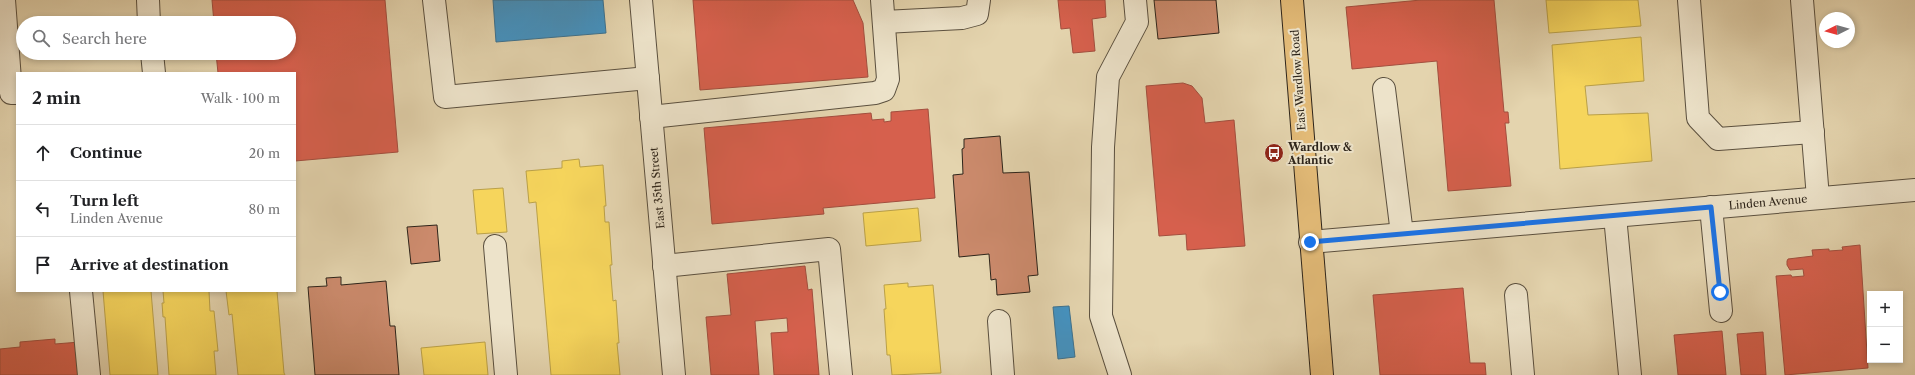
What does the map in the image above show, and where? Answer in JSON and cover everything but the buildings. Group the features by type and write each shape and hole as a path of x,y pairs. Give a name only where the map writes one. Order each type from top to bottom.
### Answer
{"main road":[{"name":"East Wardlow Road","path":"1292,0 1310,242 1322,375"}],"street":[{"path":"4,0 11,93 16,93"},
{"path":"148,0 149,16"},
{"path":"434,0 445,97 648,78"},
{"name":"East 35th Street","path":"641,0 674,375"},
{"path":"651,117 875,93 884,90 888,79 882,0"},
{"path":"884,22 962,18 977,14 979,0"},
{"path":"1120,375 1101,316 1103,148 1108,78 1137,22 1135,0"},
{"path":"1689,0 1698,118 1718,139 1813,132"},
{"path":"1802,0 1818,198"},
{"path":"153,60 154,72"},
{"path":"1384,88 1402,234"},
{"name":"Linden Avenue","path":"1310,242 1915,190"},
{"path":"1711,207 1721,311"},
{"path":"1615,216 1630,375"},
{"path":"495,246 506,375"},
{"path":"664,266 829,249 841,375"},
{"path":"81,292 88,375"},
{"path":"1516,295 1523,375"},
{"path":"999,321 1003,375"}],"place":[{"name":"Wardlow & Atlantic","path":"1274,153"}],"route":[{"path":"1310,242 1711,207 1720,292"}]}
